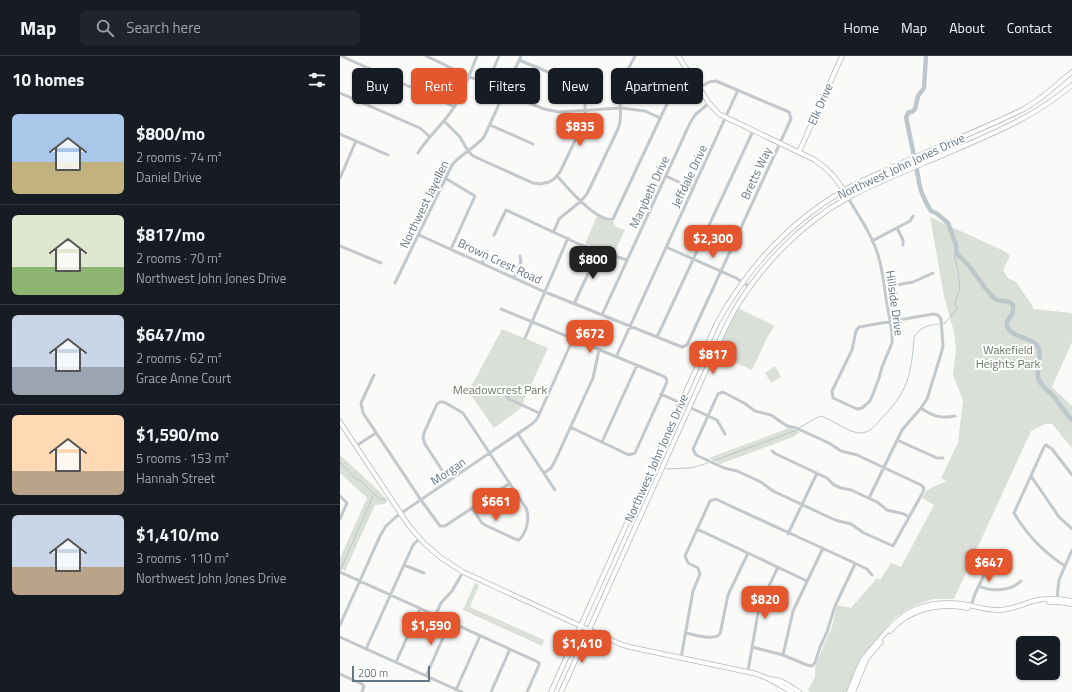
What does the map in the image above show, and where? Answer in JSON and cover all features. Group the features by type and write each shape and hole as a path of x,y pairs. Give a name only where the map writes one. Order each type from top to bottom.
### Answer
{"main road":[{"path":"678,56 687,68"},
{"name":"Elk Drive","path":"798,152 842,56"},
{"name":"Northwest John Jones Drive","path":"551,692 717,323 759,260 782,236 813,211 844,190 1024,109 1071,75"},
{"name":"Northwest John Jones Drive","path":"561,692 644,506 729,322 750,287 766,266 787,244 818,219 848,198 1027,117 1046,105 1072,85"},
{"path":"703,94 719,114 725,118 815,160 826,167 836,177 848,198"},
{"path":"980,130 983,138"},
{"path":"340,422 400,513 420,538 440,557 463,572 630,647 748,671 769,679 792,692"},
{"path":"849,692 865,657 892,625 900,618 917,608 936,604 952,603 971,607 984,612 1000,613 1040,602 1058,600 1072,601"},
{"path":"1058,600 1072,604"},
{"path":"853,692 867,658 901,620 914,613 931,607 971,607"},
{"path":"769,679 775,679 799,692"}],"street":[{"path":"341,56 455,107"},
{"path":"426,56 475,78"},
{"path":"418,153 429,136 455,107 477,56"},
{"path":"494,68 499,56"},
{"name":"Northwest Jayellen","path":"515,68 521,56"},
{"path":"554,231 559,219 581,201 592,187 621,121 620,94 635,56"},
{"path":"444,121 460,137 468,151 481,161 533,183 540,184 549,182 557,176 581,128 585,116 585,104 582,94 570,81 519,60"},
{"path":"703,86 713,81 738,90"},
{"name":"Bretts Way","path":"684,347 687,345 791,119 789,112 738,90"},
{"name":"Jeffdale Drive","path":"616,356 738,90"},
{"path":"340,93 420,128 429,136"},
{"name":"Marybeth Drive","path":"602,315 690,123 695,114 709,103"},
{"name":"Northwest Jayellen","path":"395,283 452,165 457,159 480,142 490,125 499,104"},
{"path":"532,104 544,109 559,112 621,108 645,111 660,118"},
{"path":"557,176 594,212 608,220 612,220 667,104"},
{"path":"490,125 533,144"},
{"path":"657,337 753,131"},
{"path":"340,134 388,155"},
{"path":"340,178 356,142"},
{"path":"666,176 693,188"},
{"path":"445,178 475,196 451,249"},
{"name":"Hillside Drive","path":"848,198 872,241 878,256 893,335 892,343 882,367 880,378 870,401 860,409 857,409 833,398 832,391 852,350 858,328 890,321"},
{"path":"494,235 506,210 554,231 581,245 627,260"},
{"path":"872,241 910,221 913,216"},
{"path":"897,228 903,240 903,246"},
{"name":"Brown Crest Road","path":"419,235 545,292 684,347"},
{"path":"525,338 568,238"},
{"path":"340,246 381,263"},
{"path":"666,247 720,271 750,287"},
{"path":"574,304 599,250"},
{"path":"482,263 487,252"},
{"path":"514,278 520,262 520,256"},
{"path":"885,287 913,282 933,273"},
{"path":"501,309 666,378 667,382 635,453 632,455 570,428"},
{"path":"869,498 904,426 921,408 927,399 942,354 943,346 941,319 938,314 890,321"},
{"name":"Morgan","path":"340,625 380,536 386,526 400,513 490,454 532,424 539,413 573,339"},
{"path":"544,473 551,468 555,461 593,378 599,350"},
{"path":"602,442 637,365"},
{"path":"374,375 361,403 363,412 440,526 443,526 510,483"},
{"path":"723,392 755,411 771,415 787,426 796,428 829,443 841,451 853,453 921,485 924,488 893,546 864,534 851,524 835,520 773,491 761,482 737,471 724,468 706,460 694,452 693,449 708,416 718,394 723,392"},
{"path":"661,394 717,420 725,434"},
{"path":"506,395 509,399 539,413"},
{"path":"449,481 425,444 423,438 424,432 437,404 440,402 444,402 463,413 526,508 528,521 519,540 482,523 472,508"},
{"path":"921,408 930,415 938,417 948,418 955,416"},
{"path":"356,446 376,433"},
{"path":"518,434 555,490"},
{"path":"897,440 938,458 944,458"},
{"path":"1065,566 1040,547 1030,536 1014,513 1046,445 1052,448 1072,475"},
{"path":"772,451 827,478 834,485 840,488 851,490 869,498 877,502 886,510 904,514 909,517"},
{"path":"788,534 816,473"},
{"path":"1031,476 1059,517 1072,529"},
{"path":"340,496 347,503 340,519"},
{"path":"681,658 693,591 700,574 698,568 685,560 685,556 710,501 716,500 788,534 823,548 867,570 872,575"},
{"path":"637,501 644,506"},
{"path":"697,529 808,581"},
{"path":"366,649 414,544 420,538"},
{"path":"783,655 792,615 823,548"},
{"path":"1058,600 1059,580 1072,550"},
{"path":"686,633 713,638 718,637 720,634 728,595 748,553"},
{"path":"971,607 992,558 996,554"},
{"path":"752,647 783,655 812,666 815,663 820,647 829,628 835,606 855,564"},
{"path":"404,565 424,573"},
{"path":"748,671 759,607 778,567"},
{"path":"435,616 441,603 452,590 463,572"},
{"path":"341,573 539,663 527,692"},
{"path":"979,586 999,590 1015,586 1021,581"},
{"path":"396,662 420,609"},
{"path":"426,676 450,622"},
{"path":"456,690 480,636"},
{"path":"340,637 462,692"},
{"path":"491,692 510,649"},
{"path":"340,674 362,684 364,686 362,692"}],"green space":[{"path":"597,216 608,221 613,221 616,227 625,230 614,253 585,244"},
{"name":"Wakefield Heights Park","path":"930,217 1004,251 1010,256 1003,270 1008,278 1016,282 1032,305 1033,309 1072,313 1072,342 1052,387 1072,406 1072,448 1052,424 1045,424 1031,431 954,599 935,599 923,602 896,617 861,657 846,692 810,692 808,690 815,677 815,668 832,627 837,605 851,608 877,578 880,580 891,563 901,567 934,505 922,498 927,490 946,481 941,478 958,443 963,400 953,375 956,351 954,332 944,296"},
{"path":"738,308 773,325 774,327 767,338 752,370 715,354"},
{"name":"Meadowcrest Park","path":"502,329 548,348 520,409 494,428 473,398 467,394"},
{"path":"775,366 781,377 771,383 765,373"},
{"path":"789,428 800,432 793,437 720,464 709,458"},
{"path":"340,455 387,500 385,504 375,505 345,571 340,569 340,558 367,498 340,473"},
{"path":"475,583 479,585 470,607 544,640 542,646 463,610"}],"waterway":[{"path":"926,56 924,88 918,96 915,109 912,112 909,112 906,117 922,194 931,211 936,213 948,223 956,245 957,255 962,258 971,268 994,298 1009,302 1013,305 1012,313 1007,322 1009,329 1012,333 1036,344 1040,354 1038,373 1039,380 1053,395 1072,420"},
{"path":"799,428 821,416 855,432 863,433 874,427 902,392 909,373 914,338 920,330 927,326 945,323 957,309 955,303 959,292 959,285 954,256 957,252"},
{"path":"713,461 797,430"},
{"path":"340,462 354,477 363,483 378,498 386,500"},
{"path":"666,469 691,468 708,463"},
{"path":"340,571 374,494"}]}
